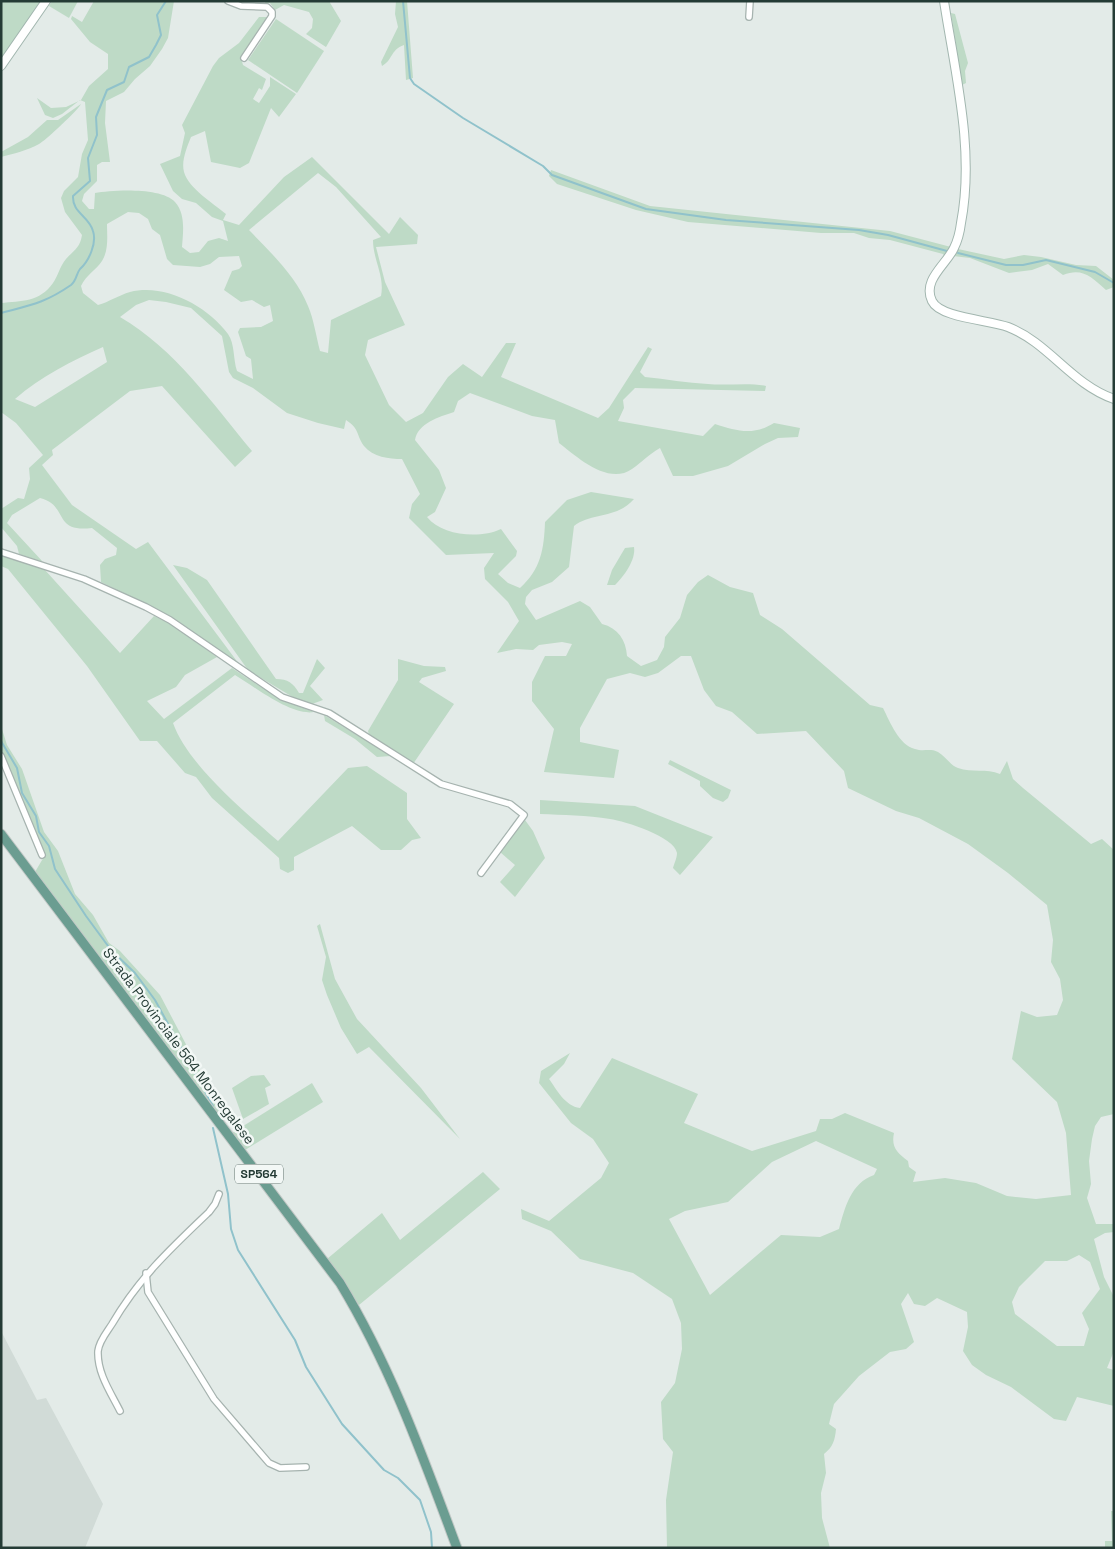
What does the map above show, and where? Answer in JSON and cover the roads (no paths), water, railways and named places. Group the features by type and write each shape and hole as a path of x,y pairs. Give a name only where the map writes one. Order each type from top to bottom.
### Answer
{"main road":[{"name":"Strada Provinciale 564 Monregalese","path":"1,834 340,1283 372,1337 389,1374 457,1548"}],"street":[{"path":"1,66 46,1"},
{"path":"228,1 241,6 267,7 272,12 272,16 244,58"},
{"path":"749,18 750,1"},
{"path":"944,1 965,150 964,193 963,214 956,242 930,284 931,299 934,305 945,312 996,323 1020,333 1081,382 1114,399"},
{"path":"1,552 71,574 119,594 170,620 282,697 329,713 441,784 494,798 518,810 524,816 481,874"},
{"path":"1,756 42,855"},
{"path":"120,1411 104,1380 98,1348 135,1287 146,1273 209,1212 219,1194"},
{"path":"146,1273 148,1292 214,1399 269,1463 280,1468 306,1466"}],"waterway":[{"path":"1,313 38,303 62,291 73,283 89,257 94,241 93,231 75,207 73,196 90,181 88,158 97,135 96,117 107,90 124,82 129,67 149,57 161,35 157,15 166,1"},
{"path":"403,1 410,78 414,84 463,118 543,166 552,175 646,209 726,220 859,230 888,235 947,251"},
{"path":"958,253 1006,265 1023,265 1046,260 1095,272 1114,283"},
{"path":"1,741 17,768 22,793 36,816 39,832 49,846 55,869 111,950 135,973 155,1000 213,1106"},
{"path":"213,1128 228,1194 231,1229 238,1250 295,1340 306,1367 342,1424 384,1470 398,1478 420,1500 431,1532 432,1548"}]}
